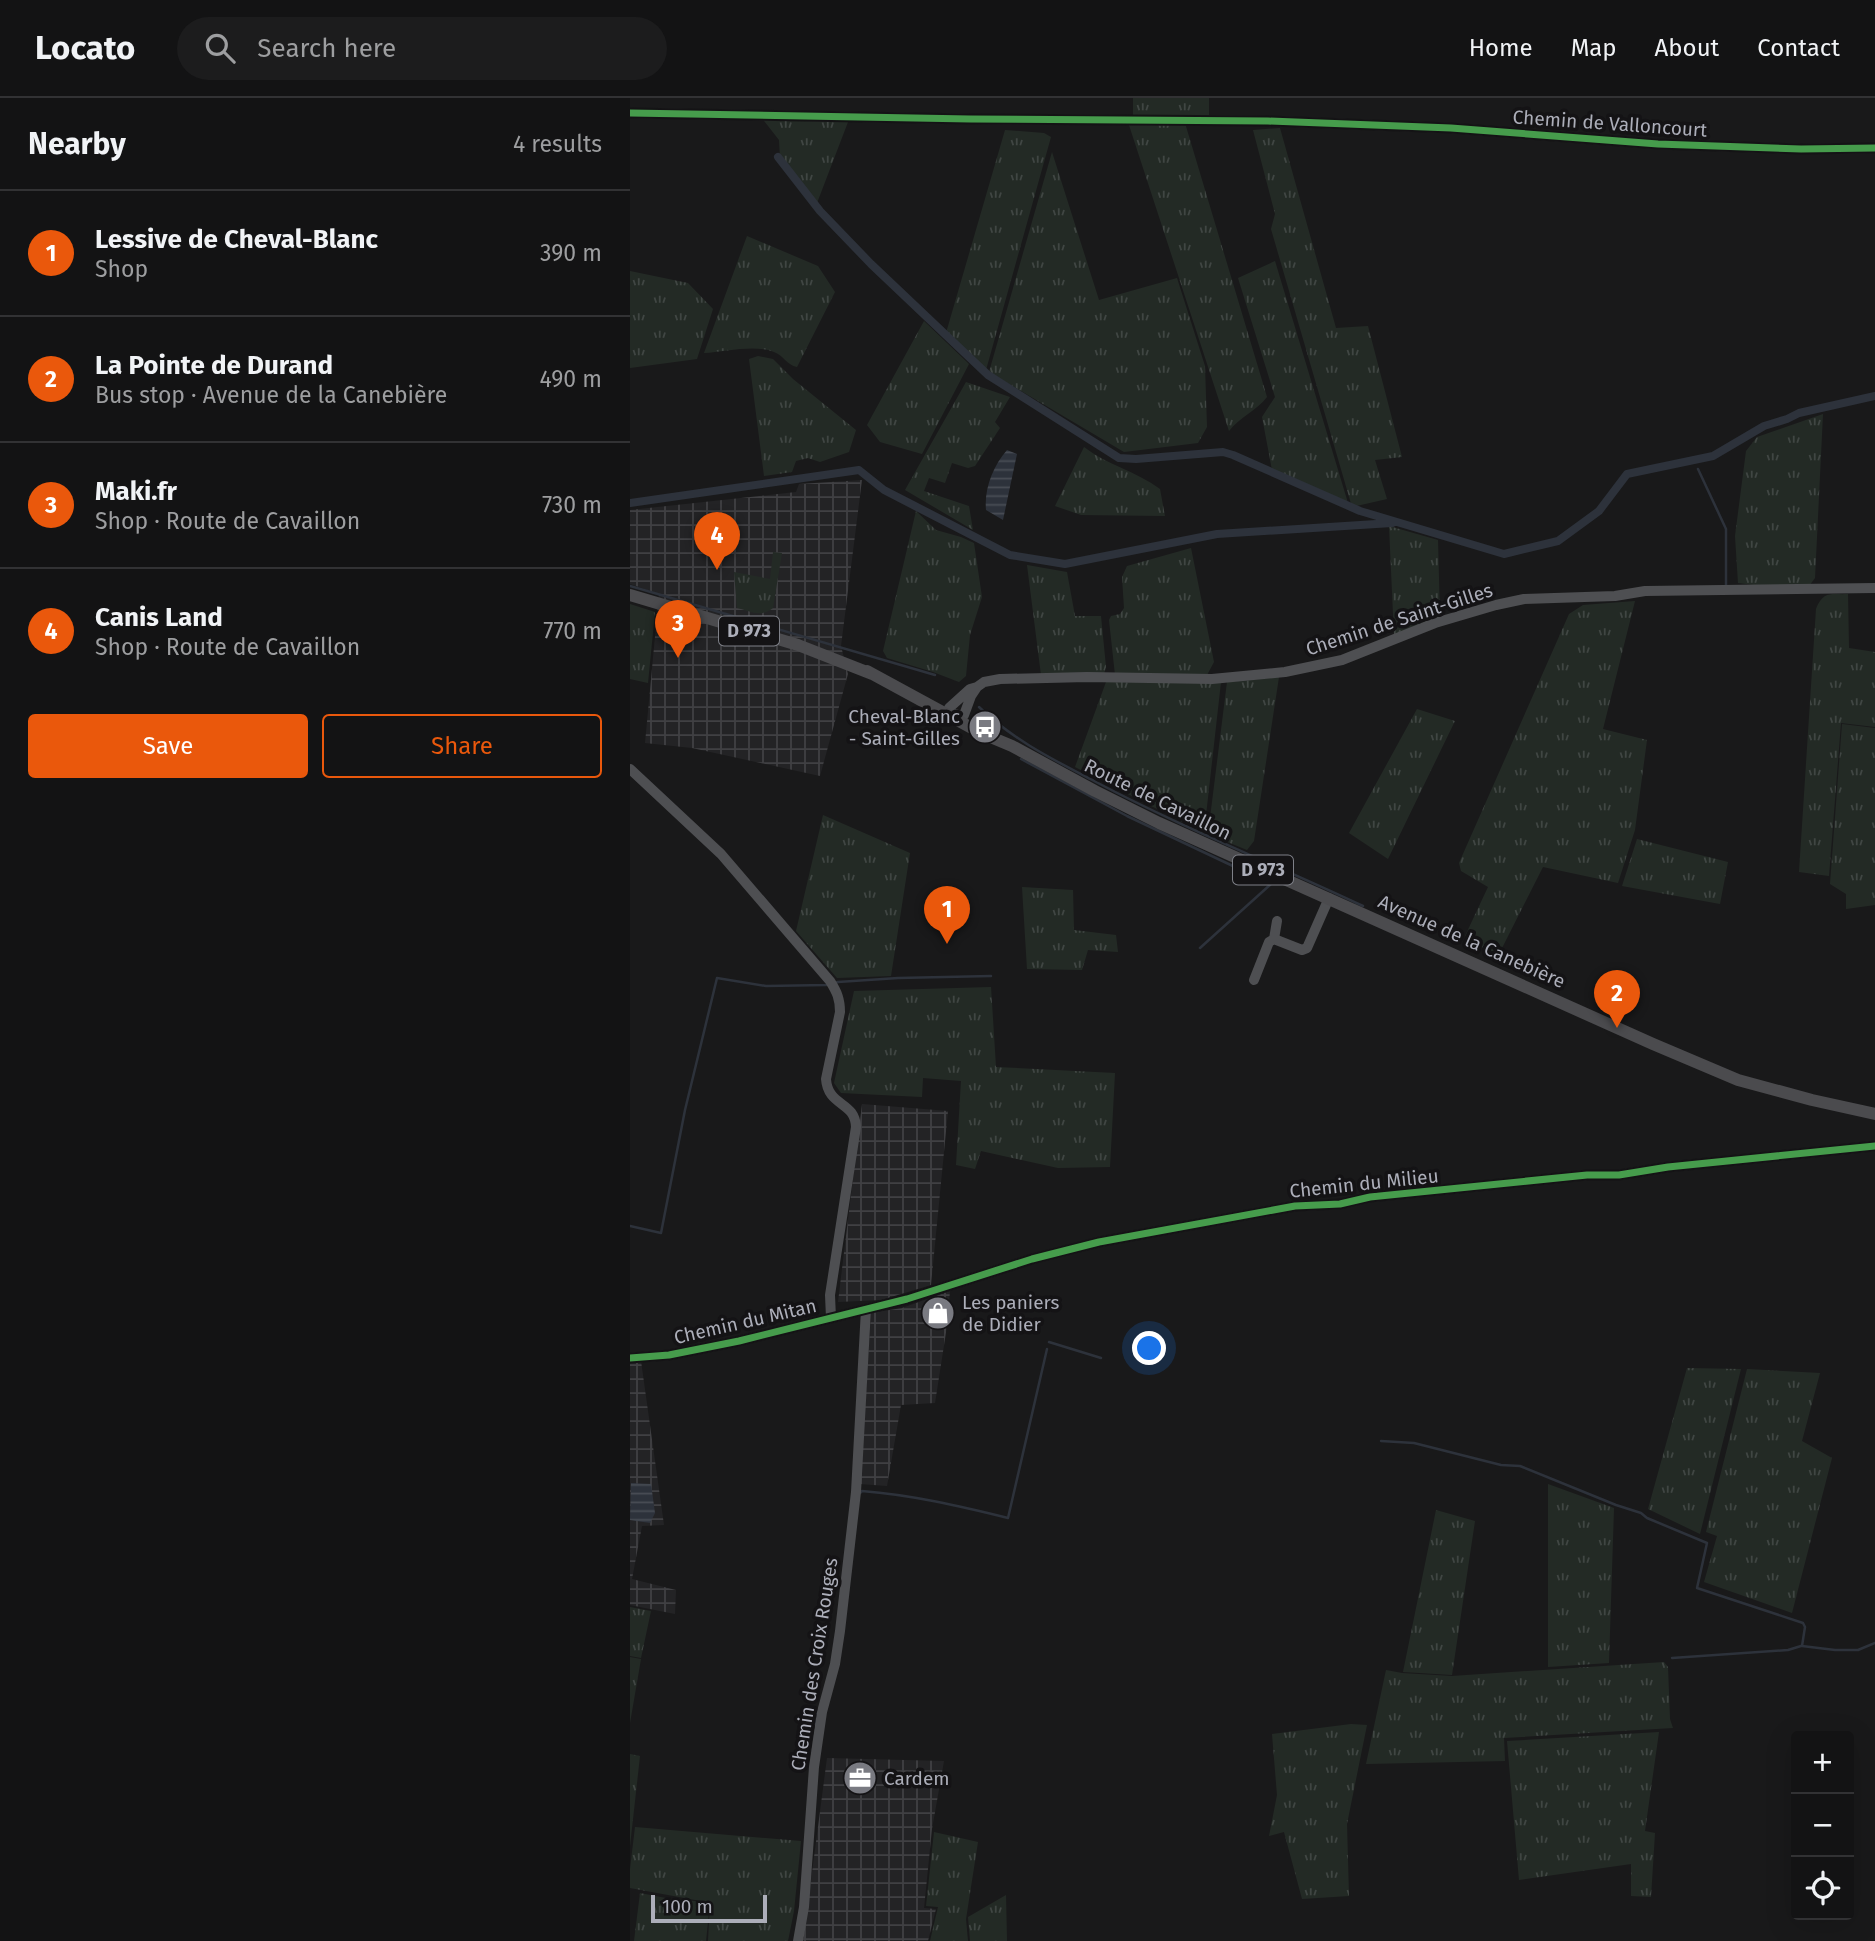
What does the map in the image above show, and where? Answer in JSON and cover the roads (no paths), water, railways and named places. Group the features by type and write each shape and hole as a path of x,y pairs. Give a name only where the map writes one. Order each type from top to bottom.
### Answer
{"main road":[{"name":"Route de Cavaillon","path":"630,595 798,645 911,688 1012,746 1147,817 1329,898"},
{"name":"Route de Cavaillon","path":"867,671 912,696 962,718"},
{"name":"Avenue de la Canebière","path":"1329,898 1738,1080 1875,1114"}],"street":[{"name":"Chemin de Valloncourt","path":"630,113 1268,121 1451,128 1658,144 1801,149 1875,148"},
{"name":"Chemin de Saint-Gilles","path":"977,687 984,682 1000,679 1212,678 1285,672 1342,660 1460,615 1524,599 1615,596 1645,591 1875,587"},
{"path":"912,696 922,697 949,709 970,689 977,687"},
{"path":"962,718 977,687"},
{"path":"630,769 721,854 837,992 840,1012 826,1079 827,1088 830,1095 851,1111 856,1118 856,1126 830,1295 831,1318"},
{"path":"1274,939 1303,950 1307,948 1329,898"},
{"path":"1254,980 1269,942 1274,939 1277,921"},
{"name":"Chemin du Milieu","path":"866,1308 907,1299 1019,1263 1087,1245 1295,1206 1340,1204 1370,1197 1577,1176 1642,1173 1668,1167 1875,1146"},
{"name":"Chemin du Mitan","path":"630,1358 693,1351 866,1308"},
{"name":"Chemin des Croix Rouges","path":"798,1941 804,1908 814,1767 822,1712 835,1664 856,1492 866,1308"}],"waterway":[{"path":"778,157 820,211 871,264 988,375 1119,458 1223,452 1360,511 1504,554 1558,541 1599,511 1627,474 1713,456 1764,426 1799,413 1875,396"},
{"path":"1698,469 1726,529 1726,585"},
{"path":"630,503 859,470 884,490 1010,555 1065,564 1217,534 1392,523"},
{"path":"630,586 935,675"},
{"path":"979,707 1020,739 1096,782 1363,906"},
{"path":"1021,759 1127,816 1271,884 1200,948"},
{"path":"630,1226 661,1233 685,1110 717,978 766,986 826,985 898,978 991,976"},
{"path":"1049,1342 1101,1358"},
{"path":"860,1493 862,1491 918,1498 1008,1518 1047,1349"},
{"path":"1381,1441 1414,1443 1501,1465 1520,1466 1641,1513 1707,1543 1697,1588 1803,1623 1805,1627 1802,1646 1858,1650 1875,1643"},
{"path":"1672,1658 1788,1650 1801,1646"},
{"path":"815,1724 817,1713"}],"place":[{"name":"Canis Land","path":"717,570"},
{"name":"Maki.fr","path":"678,658"},
{"name":"Cheval-Blanc - Saint-Gilles","path":"985,727"},
{"name":"Lessive de Cheval-Blanc","path":"947,944"},
{"name":"La Pointe de Durand","path":"1617,1028"},
{"name":"Les paniers de Didier","path":"938,1313"},
{"name":"Cardem","path":"860,1778"}]}
